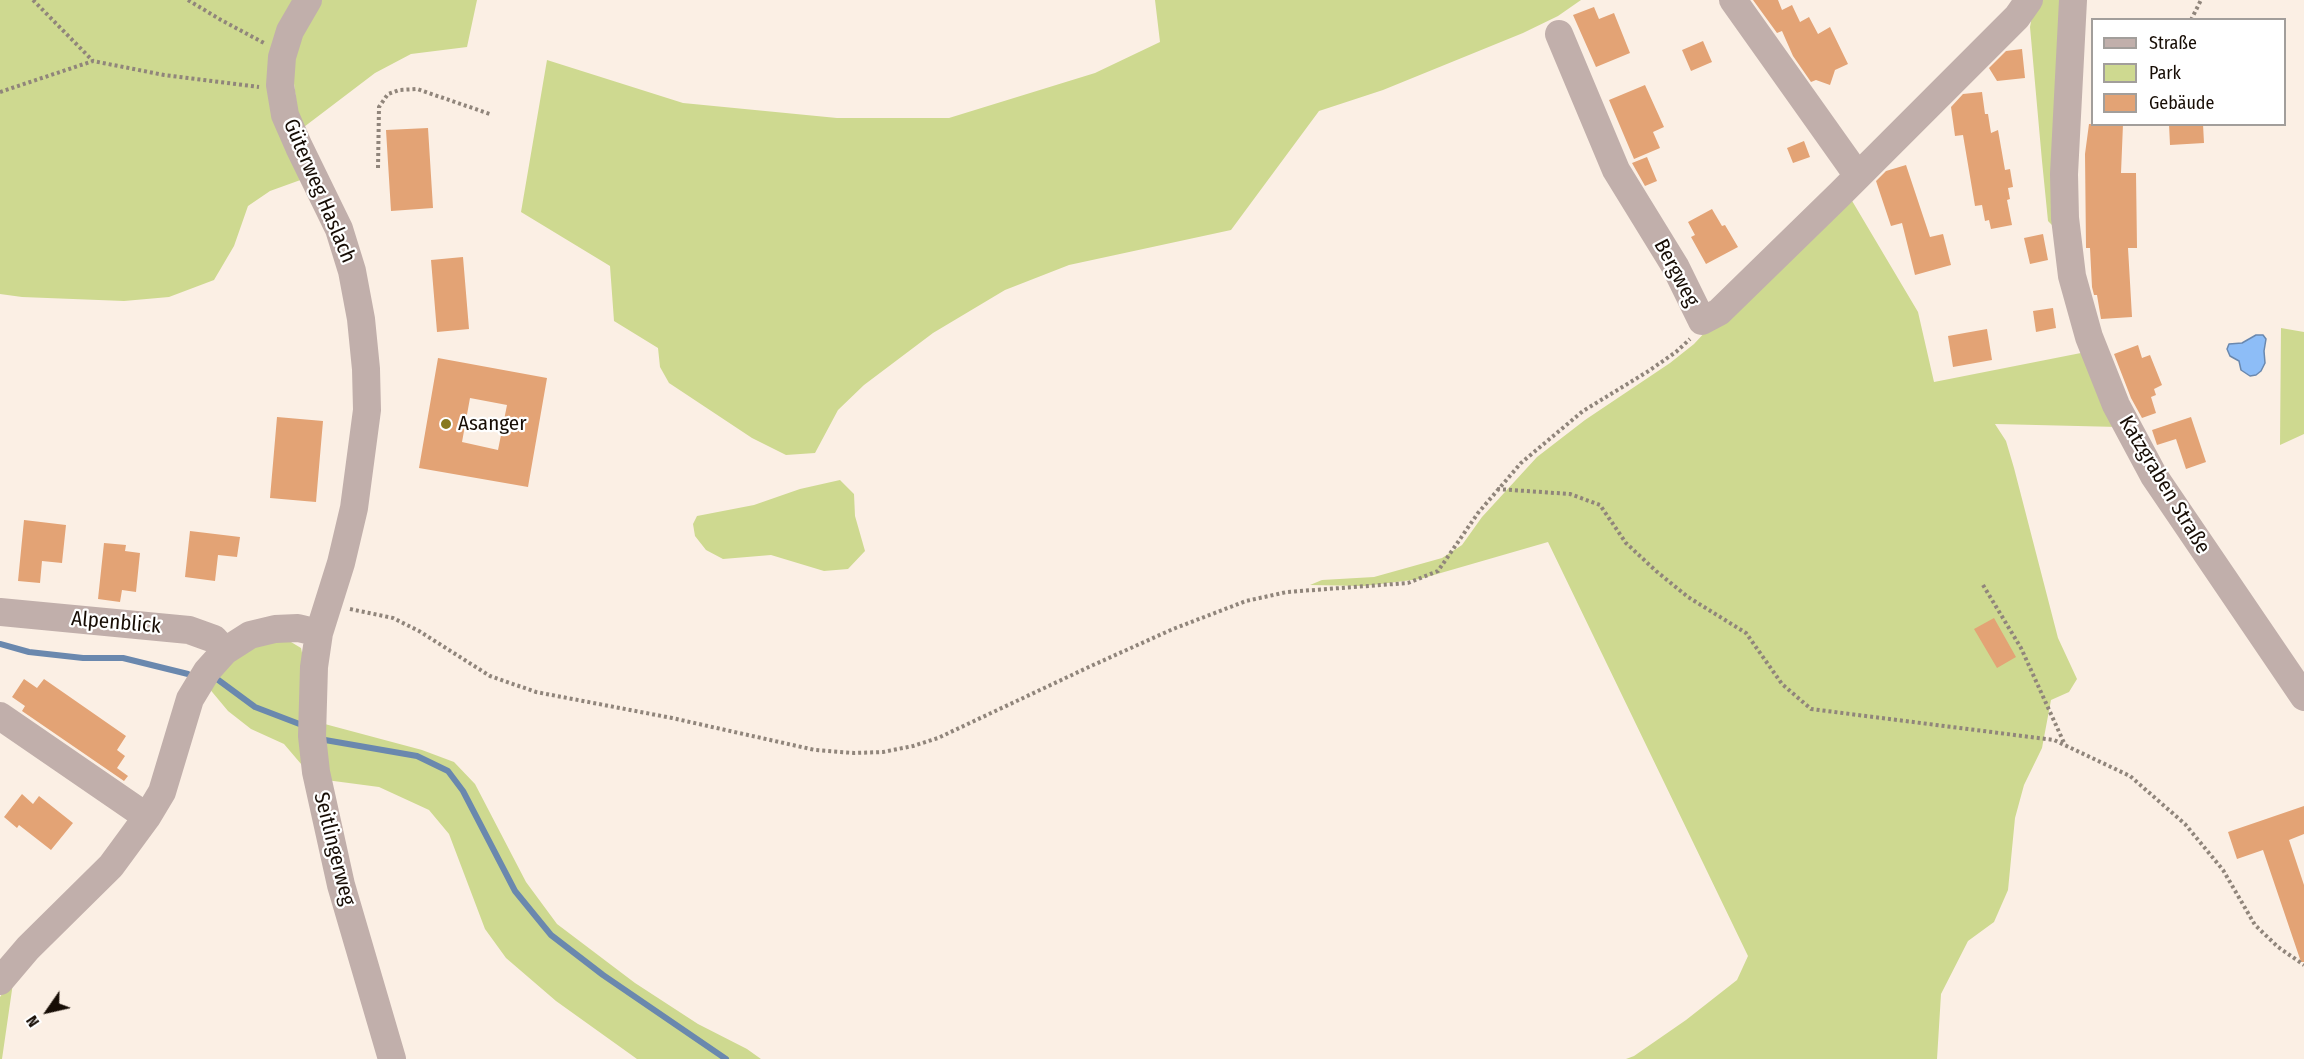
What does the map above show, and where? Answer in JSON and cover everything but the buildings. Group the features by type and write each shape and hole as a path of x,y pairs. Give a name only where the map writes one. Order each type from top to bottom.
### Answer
{"street":[{"name":"Güterweg Haslach","path":"308,0 290,31 284,51 281,90 285,114 339,229 352,271 361,319 367,410 354,508 341,563 319,633"},
{"path":"1733,0 1858,176"},
{"name":"Katzgraben Straße","path":"2073,0 2064,174 2065,218 2072,276 2089,337 2116,405 2154,476 2304,697"},
{"name":"Bergweg","path":"1558,34 1616,170 1675,266 1702,321 1719,312 1858,176 2016,6"},
{"name":"Alpenblick","path":"0,612 189,630 214,639 225,651"},
{"path":"4,966 111,866 129,844 162,792 190,699 207,671 225,651 250,635 275,629 298,628 319,633"},
{"name":"Seitlingerweg","path":"319,633 312,700 312,736 316,772 341,885 392,1059"},
{"path":"0,716 147,817"}],"path":[{"path":"33,0 93,61"},
{"path":"188,0 221,21 284,51"},
{"path":"2192,18 2201,0"},
{"path":"0,92 93,61 164,75 281,90"},
{"path":"378,168 379,107 388,94 399,90 417,89 490,114"},
{"path":"327,606 365,611 393,618 490,676 536,692 672,718 815,750 854,753 883,752 938,738 1101,661 1173,629 1246,601 1287,592 1408,583 1438,571 1497,489 1521,463 1566,424 1676,352 1689,341 1702,321"},
{"path":"1497,489 1570,494 1600,505 1626,543 1656,571 1688,597 1746,633 1782,684 1811,710 1988,730 2054,740 2130,776 2185,824 2223,870 2255,926 2278,947 2304,965"},
{"path":"1983,585 2021,648 2065,746"}],"green space":[{"path":"0,0 299,0 286,21 306,178 270,191 248,206 234,246 214,280 169,297 124,301 0,294"},
{"path":"317,0 477,0 467,47 411,54 375,73 300,130 288,79 292,49"},
{"path":"1155,0 1581,0 1558,16 1523,33 1383,90 1319,111 1231,230 1069,265 1005,290 933,333 864,385 838,410 815,453 786,455 752,438 669,383 660,367 658,348 614,321 610,266 521,212 547,60 683,103 837,118 949,118 1095,73 1160,42"},
{"path":"2035,0 2066,0 2058,231 2048,221 2042,161 2030,27"},
{"path":"1848,194 1918,312 1934,382 2086,352 2119,427 1995,424 2006,441 2014,468 2058,638 2077,679 2069,692 2051,700 2042,748 2024,785 2015,818 2008,890 1994,922 1968,941 1941,994 1937,1059 1626,1059 1634,1056 1686,1020 1737,980 1748,956 1548,542 1420,579 1364,586 1310,585 1322,580 1374,577 1442,558 1462,545 1482,517 1537,457 1585,420 1670,363 1694,344 1721,315"},
{"path":"2281,328 2304,332 2304,434 2280,445"},
{"path":"840,480 854,494 855,516 865,551 848,569 824,571 771,555 723,559 706,550 695,536 693,524 697,516 754,505 800,489"},
{"path":"286,639 301,648 305,667 307,771 284,744 251,729 228,711 208,687 243,648"},
{"path":"321,723 422,750 454,762 475,784 526,882 557,924 635,983 698,1024 747,1049 761,1059 637,1059 556,1001 506,958 485,929 449,834 429,810 379,787 326,780"},
{"path":"14,976 2,1059 0,1059 0,997"}],"water":[{"path":"2256,335 2263,335 2266,339 2265,363 2261,371 2250,376 2241,370 2239,361 2230,356 2227,349 2229,344 2242,343"}],"waterway":[{"path":"0,644 29,652 83,658 123,658 188,674"},
{"path":"217,679 255,707 302,725"},
{"path":"325,740 417,756 448,771 463,791 515,891 551,935 603,975 726,1059"}],"place":[{"name":"Asanger","path":"446,424"}]}
